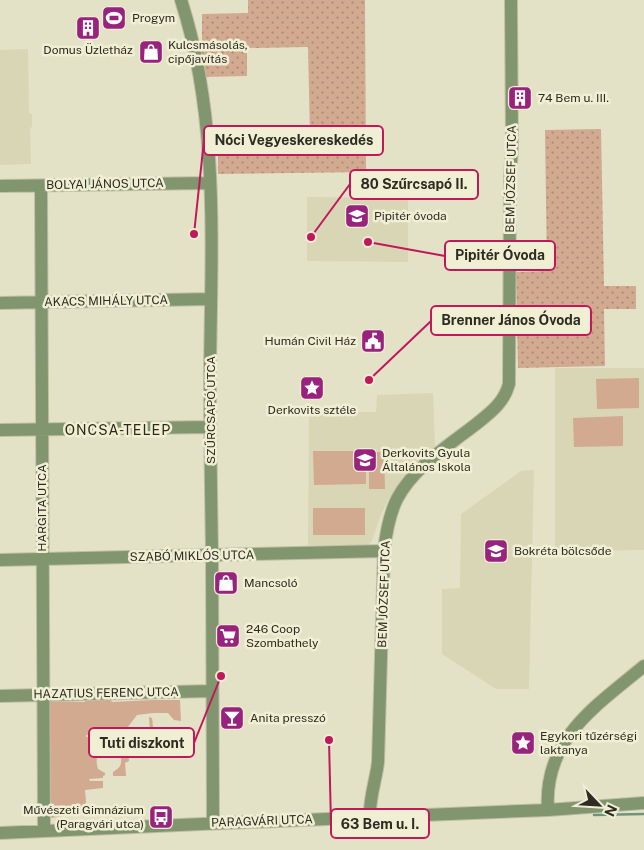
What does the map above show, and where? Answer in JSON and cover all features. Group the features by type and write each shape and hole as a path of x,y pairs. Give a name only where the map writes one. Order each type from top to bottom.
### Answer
{"street":[{"name":"SZŰRCSAPÓ UTCA","path":"181,0 191,34 202,93 210,183 212,246 210,427 213,823"},
{"name":"BEM JÓZSEF UTCA","path":"370,816 378,762 384,551 387,530 393,510 404,488 425,464 495,409 505,397 510,384 511,0"},
{"name":"BOLYAI JÁNOS UTCA","path":"0,186 210,183"},
{"name":"HARGITA UTCA","path":"41,186 44,831"},
{"name":"AKACS MIHÁLY UTCA","path":"0,303 211,299"},
{"path":"0,430 210,427"},
{"name":"SZABÓ MIKLÓS UTCA","path":"0,560 384,551"},
{"path":"548,810 547,792 550,776 562,745 573,730 598,704 644,666"},
{"name":"HAZATIUS FERENC UTCA","path":"0,696 212,691"},
{"name":"PARAGVÁRI UTCA","path":"0,833 548,810 644,802"}],"shaded area":[{"path":"248,0 365,0 366,172 218,174 218,137 310,135 308,47 247,48 247,76 202,77 202,14 248,13"},
{"path":"28,49 29,113 32,114 32,127 30,128 31,164 0,165 0,50"},
{"path":"601,129 604,286 636,286 636,309 604,309 605,366 518,368 516,272 547,271 545,130"},
{"name":"Pipitér óvoda","path":"307,197 408,198 408,262 307,261 307,242 316,241 316,234 307,234"},
{"path":"555,368 644,368 644,550 555,551"},
{"path":"639,378 639,408 597,409 596,379"},
{"name":"Derkovits Gyula Általános Iskola","path":"433,393 435,449 409,471 389,498 372,541 368,545 308,545 309,412 376,412 377,395"},
{"path":"623,416 623,446 574,447 573,418"},
{"path":"313,451 366,451 366,484 314,485"},
{"path":"369,452 384,452 385,489 369,489"},
{"name":"Bokréta bölcsőde","path":"534,470 529,689 496,689 442,654 442,589 460,588 461,514 521,471"},
{"path":"313,508 365,508 365,535 313,535"},
{"path":"85,700 111,700 112,702 180,700 181,721 174,720 168,713 137,715 124,732 86,735 86,737 124,734 127,736 129,761 125,763 126,776 113,776 113,772 121,764 119,753 116,749 111,747 101,750 98,754 98,769 105,773 105,775 103,778 89,779 90,781 103,781 103,788 85,790 87,813 50,818 49,701 85,702"},
{"path":"149,717 152,718 155,731 165,737 168,743 167,751 163,755 150,758 154,756 153,743 155,742 154,731 150,731"}],"waterway":[{"path":"594,815 644,814"}],"place":[{"name":"Progym","path":"114,18"},
{"name":"Domus Üzletház","path":"88,28"},
{"name":"Kulcsmásolás, cipőjavítás","path":"151,52"},
{"name":"74 Bem u. III.","path":"520,98"},
{"name":"Pipitér óvoda","path":"357,216"},
{"name":"Nóci Vegyeskereskedés","path":"194,234"},
{"name":"80 Szűrcsapó II.","path":"311,237"},
{"name":"Pipitér Óvoda","path":"368,242"},
{"name":"Humán Civil Ház","path":"373,341"},
{"name":"Brenner János Óvoda","path":"369,380"},
{"name":"Derkovits sztéle","path":"312,388"},
{"name":"Derkovits Gyula Általános Iskola","path":"365,460"},
{"name":"Bokréta bölcsőde","path":"496,551"},
{"name":"Mancsoló","path":"226,583"},
{"name":"246 Coop Szombathely","path":"228,636"},
{"name":"Tuti diszkont","path":"221,676"},
{"name":"Anita presszó","path":"232,718"},
{"name":"63 Bem u. I.","path":"329,740"},
{"name":"Egykori tűzérségi laktanya","path":"523,743"},
{"name":"Művészeti Gimnázium (Paragvári utca)","path":"161,817"}],"district":[{"name":"ONCSA-TELEP","path":"118,430"}]}
